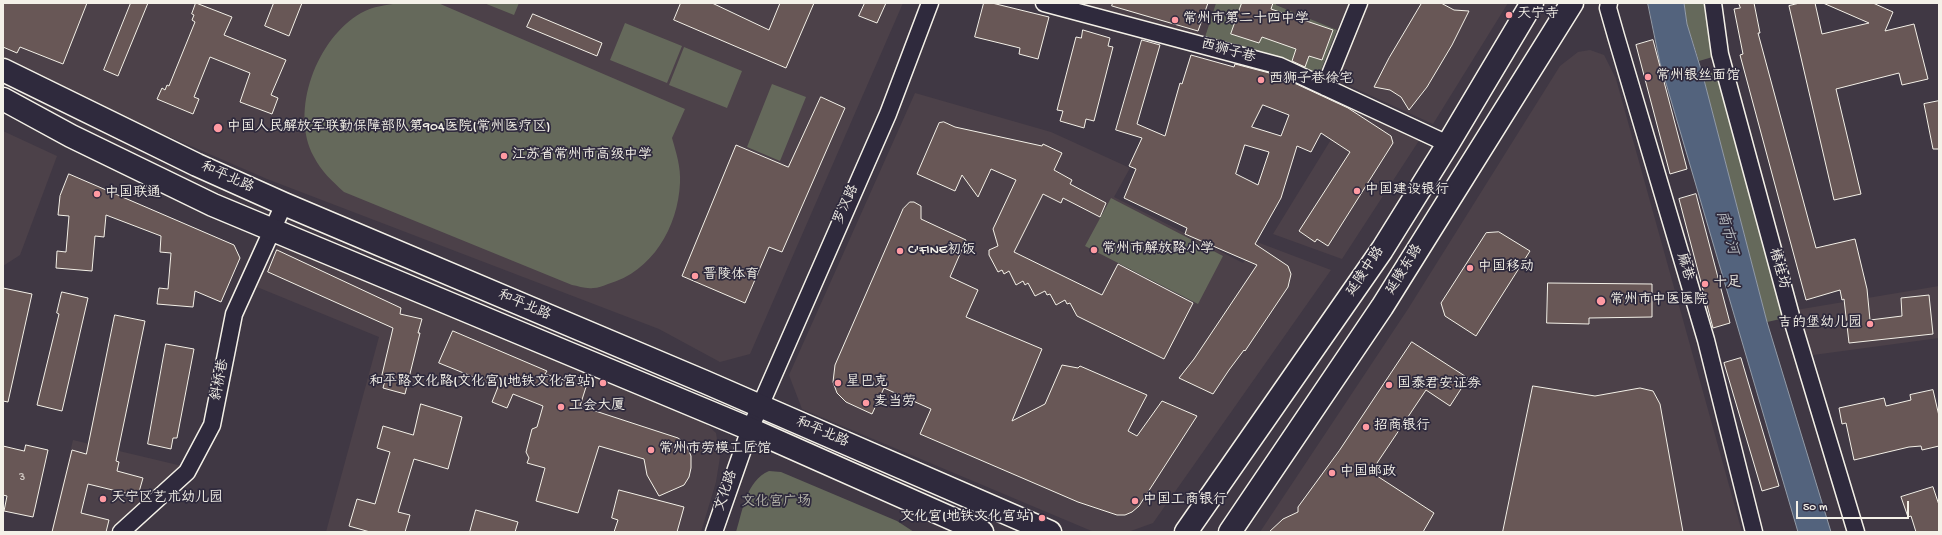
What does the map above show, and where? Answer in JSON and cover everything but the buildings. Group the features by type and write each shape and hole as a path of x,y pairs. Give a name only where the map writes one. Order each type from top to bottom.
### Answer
{"main road":[{"name":"延陵中路","path":"1186,532 1382,250 1448,144 1532,3"},
{"name":"延陵东路","path":"1230,532 1382,307 1572,3"},
{"name":"和平北路","path":"3,70 197,165 284,204 760,406 1050,532"},
{"name":"和平北路","path":"3,99 92,146 213,205 272,231 750,429 982,532"}],"street":[{"name":"罗汉路","path":"760,406 888,114 930,3"},
{"name":"西狮子巷","path":"1044,3 1280,66 1448,144"},
{"path":"1325,87 1359,3"},
{"name":"麻巷","path":"1609,3 1608,8 1616,36 1706,340 1754,532"},
{"name":"椿桂坊","path":"1713,3 1720,54 1793,323 1856,532"},
{"name":"斜桥巷","path":"121,532 187,472 212,425 234,314 284,204"},
{"name":"文化路","path":"714,532 750,429 760,406"}],"shaded area":[{"name":"江苏省常州市高级中学","path":"3,3 903,3 750,354 720,362 659,329 267,179 34,78 3,62"},
{"name":"常州市第二十四中学","path":"1074,3 1216,3 1205,37"},
{"name":"常州市第二十四中学","path":"1276,3 1349,3 1337,30 1276,5"},
{"path":"1368,3 1508,3 1433,124 1337,80"},
{"name":"常州市中医医院","path":"1590,50 1604,55 1616,79 1742,532 1260,532 1408,309 1560,66 1578,52"},
{"path":"915,93 1051,132 1130,168 1114,197 1243,263 1257,242 1331,270 1153,523 1128,532 1094,532 802,409 789,375"},
{"path":"1351,107 1420,139 1342,259 1273,234"},
{"path":"3,131 57,156 20,255 3,266"},
{"path":"279,242 700,418 716,433 720,457 716,482 701,532 326,532 379,337 257,287"},
{"name":"吉的堡幼儿园","path":"1939,286 1939,338 1813,355 1796,310"},
{"name":"天宁区艺术幼儿园","path":"73,440 182,466 112,532 51,532"}],"green space":[{"path":"399,3 438,3 685,109 672,138 680,171 678,199 674,216 668,231 660,246 650,258 638,269 624,278 597,288 585,288 572,285 344,192 331,180 314,157 307,139 305,119 306,98 312,77 320,57 345,24 361,13 370,9"},
{"path":"484,3 519,3 514,15"},
{"path":"1216,3 1276,3 1276,5 1337,30 1319,75 1205,37"},
{"path":"1684,3 1708,3 1716,56 1699,61 1687,24"},
{"path":"625,23 682,46 667,83 610,60"},
{"path":"684,47 742,71 727,108 669,85"},
{"path":"1719,70 1785,318 1767,322 1703,76"},
{"path":"772,84 806,97 780,161 747,147"},
{"path":"1111,198 1223,256 1198,304 1085,246"},
{"name":"文化宫广场","path":"769,471 781,472 897,521 914,532 736,532 743,506 750,489 761,476"}],"water":[{"name":"南市河","path":"1648,3 1684,3 1687,24 1703,76 1767,322 1831,532 1798,532 1660,63"}],"place":[{"name":"天宁寺","path":"1509,15"},
{"name":"常州市第二十四中学","path":"1175,20"},
{"name":"常州银丝面馆","path":"1648,77"},
{"name":"西狮子巷徐宅","path":"1261,80"},
{"name":"中国人民解放军联勤保障部队第904医院(常州医疗区)","path":"218,128"},
{"name":"江苏省常州市高级中学","path":"504,156"},
{"name":"中国建设银行","path":"1357,191"},
{"name":"中国联通","path":"97,194"},
{"name":"常州市解放路小学","path":"1094,250"},
{"name":"C'FINE初饭","path":"900,251"},
{"name":"中国移动","path":"1470,268"},
{"name":"晋陵体育","path":"695,276"},
{"name":"十足","path":"1705,284"},
{"name":"常州市中医医院","path":"1601,301"},
{"name":"吉的堡幼儿园","path":"1870,324"},
{"name":"和平路文化路(文化宫)(地铁文化宫站)","path":"603,383"},
{"name":"星巴克","path":"838,383"},
{"name":"国泰君安证券","path":"1389,385"},
{"name":"麦当劳","path":"866,403"},
{"name":"工会大厦","path":"561,407"},
{"name":"招商银行","path":"1366,427"},
{"name":"常州市劳模工匠馆","path":"651,450"},
{"name":"中国邮政","path":"1332,473"},
{"name":"天宁区艺术幼儿园","path":"103,499"},
{"name":"中国工商银行","path":"1135,501"},
{"name":"文化宫(地铁文化宫站)","path":"1042,518"}]}
